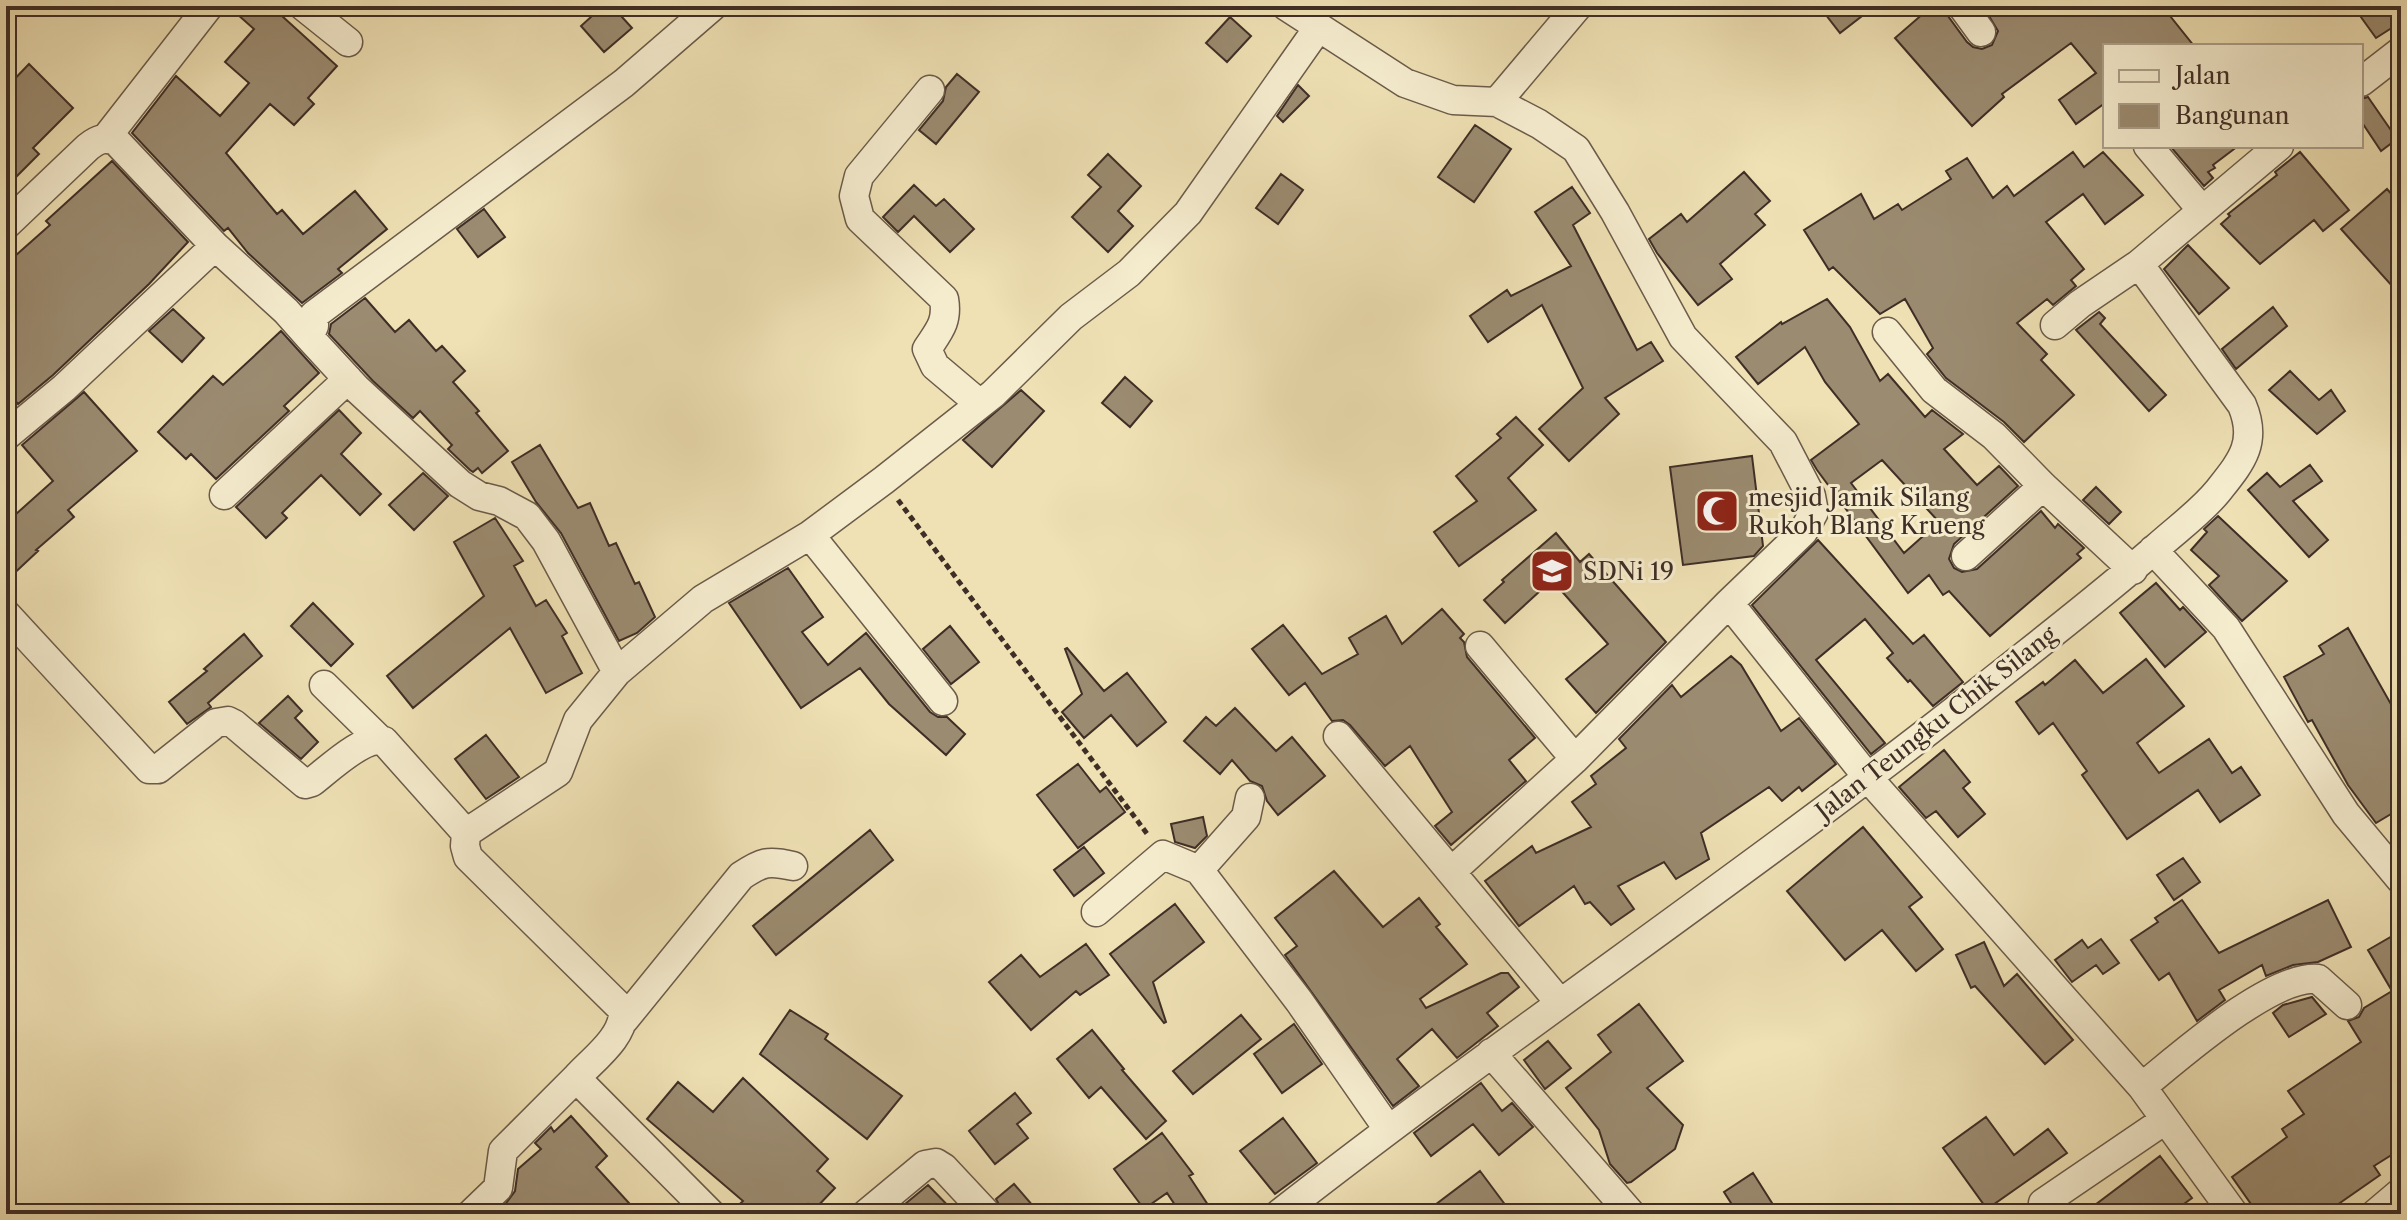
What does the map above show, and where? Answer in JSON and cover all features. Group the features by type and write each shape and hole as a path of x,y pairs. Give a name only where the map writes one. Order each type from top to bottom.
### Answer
{"street":[{"path":"106,138 209,6"},
{"path":"303,6 348,42"},
{"path":"309,337 314,326 314,315 624,83 713,6"},
{"path":"1286,6 1405,83 1453,100 1497,102 1539,124 1576,149 1615,212 1683,337 1783,442 1811,496 1814,512 1803,532 1575,759 1452,871"},
{"path":"1497,102 1578,6"},
{"path":"1962,6 1981,32"},
{"path":"466,833 558,772 578,720 617,672 703,599 810,535 884,480 980,404 1071,317 1129,273 1188,213 1318,28"},
{"path":"2363,80 2401,51"},
{"path":"930,90 859,176 854,196 860,219 944,299 946,313 927,349 935,366 980,404"},
{"path":"6,225 97,140 106,138 116,141 215,246 286,311 348,379 460,484 479,496 499,501 527,516 546,541 617,672"},
{"path":"2150,148 2201,209"},
{"path":"2055,325 2139,264 2277,148"},
{"path":"6,436 64,388 215,246"},
{"name":"Jalan Teungku Chik Silang","path":"1279,1214 1491,1053 1869,779 2143,560 2216,493 2241,459 2250,436 2242,405 2139,264"},
{"path":"1887,332 1934,390 1994,436 2043,486 2143,560 2226,628 2346,814 2401,880"},
{"path":"224,495 348,379"},
{"path":"1966,556 2043,486"},
{"path":"810,535 943,701"},
{"path":"1729,603 1869,779 2142,1087 2234,1214"},
{"path":"6,614 149,769 158,769 222,721 234,724 305,784 364,743 379,739"},
{"path":"1480,646 1575,759"},
{"path":"324,685 384,741 466,833 465,852 468,857 619,1004 624,1020"},
{"path":"1338,736 1560,1003"},
{"path":"1199,870 1246,817 1250,798"},
{"path":"1096,912 1163,855 1199,870 1299,1001 1388,1129"},
{"path":"471,1214 498,1188 503,1151 618,1032 624,1020 741,876 755,866 771,861 793,866"},
{"path":"2142,1087 2249,1005 2299,979 2318,979 2347,1005"},
{"path":"1491,1053 1631,1214"},
{"path":"576,1078 711,1214"},
{"path":"2043,1203 2165,1120"},
{"path":"866,1214 925,1165 936,1163 944,1168 979,1211"},
{"path":"2375,1214 2401,1192"}],"path":[{"path":"884,480 1163,855"}],"building":[{"path":"228,6 271,6 337,66 308,98 314,104 294,125 270,104 226,153 277,214 282,210 303,234 355,191 387,229 338,269 342,273 302,303 248,253 228,228 224,231 132,133 176,76 220,116 249,83 225,62 254,29"},
{"path":"603,6 612,6 632,28 604,52 581,26"},
{"path":"1819,6 1875,6 1840,33"},
{"path":"1932,6 1945,6 1948,16 1967,42 1982,49 1992,45 1998,31 1983,6 2162,6 2192,44 2103,44 2103,104 2076,124 2059,100 2096,73 2071,43 2002,94 2004,97 1972,126 1895,38"},
{"path":"2353,6 2395,6 2401,15 2401,22 2376,38"},
{"path":"1230,17 1251,36 1227,62 1206,43"},
{"path":"29,64 73,108 33,148 39,154 6,187 6,88"},
{"path":"957,74 979,92 936,144 919,130 943,101 946,87"},
{"path":"1298,85 1309,96 1283,122 1277,116"},
{"path":"2368,97 2397,139 2381,151 2363,124 2363,98"},
{"path":"1475,125 1511,149 1474,202 1438,177"},
{"path":"2172,148 2235,148 2213,165 2215,168 2208,172 2213,178 2204,186"},
{"path":"2073,152 2084,167 2103,152 2143,195 2105,224 2083,194 2046,222 2084,269 2071,280 2076,286 2053,305 2047,299 2017,323 2047,354 2041,360 2074,395 2024,442 2004,422 1946,378 1927,354 1933,348 1905,299 1880,314 1833,267 1829,270 1804,230 1861,194 1874,219 1898,204 1902,210 1951,179 1946,171 1967,158 1993,198 2007,186 2014,196"},
{"path":"2300,152 2349,210 2323,231 2314,220 2260,264 2221,224 2230,216 2228,214 2277,175 2275,172"},
{"path":"1108,154 1141,186 1118,211 1133,226 1108,252 1072,217 1101,187 1088,175"},
{"path":"112,161 188,242 149,284 18,404 6,390 6,264 50,225 46,221"},
{"path":"1744,172 1770,201 1755,214 1765,225 1720,264 1732,279 1698,305 1649,239 1681,214 1687,222"},
{"path":"1281,174 1303,190 1278,224 1256,208"},
{"path":"914,185 936,206 944,199 974,229 950,252 914,216 898,232 883,217"},
{"path":"1572,187 1590,213 1573,225 1637,350 1651,342 1663,361 1605,398 1619,414 1569,461 1539,429 1583,388 1542,305 1488,342 1470,316 1507,290 1511,296 1571,266 1535,212"},
{"path":"2387,189 2401,205 2401,296 2341,229"},
{"path":"484,209 505,237 478,257 457,229"},
{"path":"2188,245 2229,288 2199,314 2164,269"},
{"path":"365,298 395,332 409,320 436,351 442,346 465,371 453,382 508,451 482,473 478,468 473,472 470,470 448,449 452,445 420,411 413,418 329,334 331,324"},
{"path":"1827,299 1850,327 1880,381 1888,374 1925,417 1932,410 1963,434 1944,449 1977,485 1999,466 2018,486 1954,544 1949,559 1954,568 1962,572 1977,569 2041,511 2055,528 2058,524 2084,548 2077,554 2081,558 1990,636 1949,591 1943,595 1929,575 1908,593 1811,460 1859,424 1825,382 1805,347 1758,384 1736,357 1782,324","holes":["1882,460 1939,522 1904,553 1851,483"]},
{"path":"2273,307 2287,326 2236,369 2222,349"},
{"path":"173,309 204,338 182,362 149,331"},
{"path":"2099,312 2105,318 2100,324 2166,395 2149,411 2076,330"},
{"path":"281,331 319,373 284,406 289,411 216,479 191,454 186,459 158,432 213,376 223,385"},
{"path":"2290,371 2319,400 2331,390 2345,411 2317,434 2269,390"},
{"path":"1125,377 1152,401 1130,427 1102,403"},
{"path":"1021,390 1044,411 992,467 963,440"},
{"path":"84,392 137,451 68,510 74,517 6,581 6,523 53,481 22,445"},
{"path":"339,410 361,433 341,454 381,494 360,515 321,475 282,513 287,518 266,538 236,507"},
{"path":"1516,417 1543,445 1508,478 1536,510 1459,566 1434,532 1477,501 1456,476 1501,438 1497,434"},
{"path":"540,445 578,508 590,503 609,546 616,543 635,584 639,582 655,617 637,633 619,641 561,533 536,502 512,462"},
{"name":"mesjid Jamik Silang Rukoh Blang Krueng","path":"1752,456 1763,546 1754,556 1683,565 1670,467"},
{"path":"2310,465 2322,481 2293,501 2328,540 2309,557 2248,490 2267,473 2280,487"},
{"path":"423,473 448,496 414,530 389,505"},
{"path":"2096,487 2121,512 2109,524 2083,500"},
{"path":"2218,516 2287,581 2242,621 2209,585 2219,576 2191,550 2207,532 2204,529"},
{"path":"495,518 523,561 514,566 536,606 546,600 567,633 562,636 582,673 546,693 510,628 413,708 387,676 484,596 454,542"},
{"path":"1556,533 1580,562 1589,554 1666,642 1596,713 1566,679 1608,644 1552,580 1505,623 1484,600"},
{"path":"1818,540 1913,644 1924,635 1963,682 1933,706 1887,658 1893,653 1865,619 1816,660 1885,743 1871,754 1752,605"},
{"path":"788,568 823,617 802,632 828,665 866,633 930,712 938,717 947,717 965,734 946,755 889,704 860,668 801,708 729,603"},
{"path":"2156,583 2180,610 2183,607 2206,632 2165,667 2120,613"},
{"path":"313,603 353,644 331,666 291,626"},
{"path":"1442,609 1464,634 1460,638 1467,657 1535,738 1509,760 1526,781 1451,845 1435,826 1452,812 1410,746 1385,766 1350,725 1343,720 1332,721 1305,683 1289,695 1252,649 1283,625 1322,674 1358,654 1349,638 1386,616 1402,644"},
{"path":"950,626 979,662 951,684 923,649"},
{"path":"2348,628 2401,722 2401,808 2376,823 2348,785 2312,720 2308,722 2284,677 2324,654 2319,646"},
{"path":"244,634 262,656 208,703 211,707 187,724 169,702 207,671 204,669"},
{"path":"1067,648 1104,691 1127,673 1166,722 1137,746 1111,715 1084,738 1062,712 1082,694"},
{"path":"1731,656 1741,665 1781,731 1799,718 1836,764 1802,791 1799,787 1782,801 1769,787 1701,833 1709,859 1676,879 1664,862 1618,886 1634,909 1611,925 1590,902 1585,904 1574,886 1519,926 1485,881 1532,846 1536,853 1591,827 1572,802 1596,784 1591,776 1626,748 1619,739 1672,685 1681,697"},
{"path":"2146,659 2184,706 2137,743 2159,773 2209,739 2232,773 2241,767 2260,795 2220,822 2198,790 2127,839 2082,775 2087,771 2053,723 2039,734 2016,702 2043,682 2045,685 2075,660 2103,693"},
{"path":"288,696 302,711 295,718 318,742 301,759 259,723"},
{"path":"1235,708 1276,751 1292,737 1325,776 1278,815 1267,801 1262,786 1250,781 1232,760 1220,774 1184,741 1206,717 1216,726"},
{"path":"486,735 519,777 486,799 455,759"},
{"path":"1944,750 1970,782 1963,788 1985,814 1958,837 1936,811 1926,818 1899,787"},
{"path":"1078,764 1100,792 1106,787 1125,812 1078,848 1037,795"},
{"path":"1203,817 1207,836 1195,848 1175,842 1171,824"},
{"path":"1863,827 1922,897 1909,907 1943,949 1916,971 1882,930 1845,960 1787,891"},
{"path":"870,830 893,860 776,955 753,926"},
{"path":"1084,847 1104,873 1074,896 1054,870"},
{"path":"2183,858 2200,882 2174,900 2157,875"},
{"path":"1334,871 1383,927 1419,898 1440,924 1436,927 1467,964 1420,999 1426,1008 1501,973 1508,973 1519,987 1487,1013 1498,1026 1457,1058 1432,1029 1397,1059 1419,1086 1393,1106 1285,955 1297,946 1275,918"},
{"path":"2182,900 2219,953 2328,900 2351,947 2318,962 2293,965 2266,976 2262,965 2219,990 2225,1000 2197,1021 2169,973 2159,980 2131,940 2158,922 2155,918"},
{"path":"1175,904 1204,942 1153,982 1164,1023 1110,954"},
{"path":"2401,931 2401,1149 2374,1166 2380,1175 2324,1214 2311,1214 2304,1206 2293,1214 2258,1214 2232,1177 2287,1137 2282,1129 2304,1114 2288,1091 2361,1042 2348,1021 2359,1017 2364,1008 2392,991 2368,950"},
{"path":"2101,939 2119,963 2103,974 2096,965 2072,982 2055,960 2082,940 2088,948"},
{"path":"1984,942 2004,986 2017,974 2073,1040 2045,1064 1975,986 1971,988 1956,955"},
{"path":"1086,944 1109,975 1080,995 1076,991 1031,1030 989,982 1021,955 1040,977"},
{"path":"2312,997 2326,1014 2289,1037 2273,1013 2283,1005"},
{"path":"1639,1004 1683,1061 1647,1088 1683,1125 1675,1149 1627,1183 1610,1164 1599,1130 1566,1088 1611,1052 1598,1035"},
{"path":"790,1010 828,1034 825,1039 902,1096 867,1139 760,1054"},
{"path":"1241,1015 1261,1039 1193,1094 1173,1071"},
{"path":"1294,1024 1322,1064 1282,1093 1254,1054"},
{"path":"1092,1030 1166,1121 1146,1139 1101,1087 1089,1098 1057,1059"},
{"path":"1548,1041 1571,1068 1545,1089 1524,1060"},
{"path":"743,1078 828,1159 817,1171 835,1188 814,1210 808,1204 797,1214 729,1214 743,1201 647,1119 678,1082 713,1112"},
{"path":"1481,1083 1502,1111 1512,1103 1533,1127 1499,1155 1473,1124 1431,1156 1414,1133"},
{"path":"1015,1093 1031,1113 1017,1124 1028,1138 995,1164 969,1131"},
{"path":"571,1116 607,1156 596,1167 639,1214 512,1214 504,1206 515,1191 518,1169 541,1149 535,1143 551,1127 554,1132"},
{"path":"1986,1117 2014,1155 2048,1129 2067,1153 1987,1209 1943,1148"},
{"path":"1283,1118 1317,1163 1275,1194 1240,1151"},
{"path":"1162,1133 1193,1174 1189,1176 1214,1214 1181,1214 1167,1193 1144,1209 1114,1169"},
{"path":"2160,1156 2192,1198 2170,1214 2083,1214"},
{"path":"1480,1171 1512,1214 1423,1214"},
{"path":"1753,1173 1779,1214 1738,1214 1724,1192"},
{"path":"1014,1184 1040,1214 1004,1214 996,1199"},
{"path":"928,1185 956,1214 893,1214"}],"place":[{"name":"mesjid Jamik Silang Rukoh Blang Krueng","path":"1717,511"},
{"name":"SDNi 19","path":"1552,571"}]}
